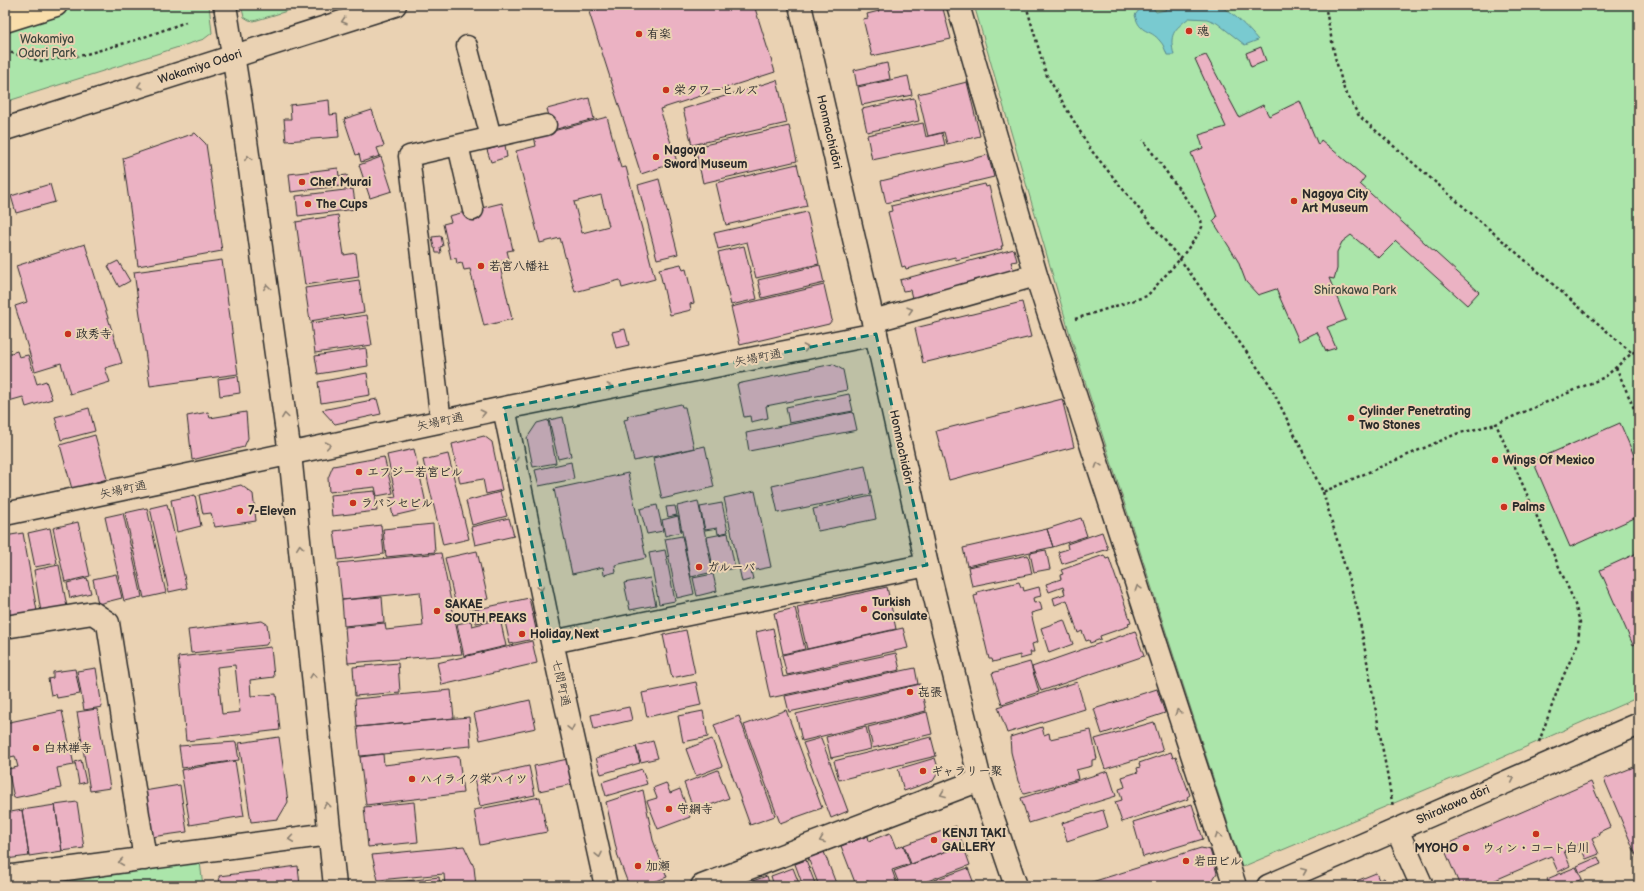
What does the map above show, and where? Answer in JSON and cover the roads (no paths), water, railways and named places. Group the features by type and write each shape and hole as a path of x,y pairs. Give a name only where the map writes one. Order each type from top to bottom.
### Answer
{"highway":[{"path":"5,21 56,5"}],"street":[{"path":"225,5 241,105 290,454 335,886"},
{"name":"Wakamiya Odori","path":"5,129 394,5"},
{"name":"Honmachidōri","path":"800,5 927,565 980,780 1016,886"},
{"path":"958,5 1036,275 1235,886"},
{"path":"467,46 492,138"},
{"path":"441,422 409,156 546,125"},
{"path":"458,145 473,210"},
{"name":"矢場町通","path":"5,514 441,422 874,328 1036,275"},
{"name":"七間町通","path":"504,408 552,642 606,886"},
{"path":"552,642 927,565"},
{"path":"5,627 93,613 108,623 145,859"},
{"name":"Shirakawa dōri","path":"1268,886 1396,820 1639,724"},
{"path":"702,886 980,780"},
{"path":"1396,820 1422,886"},
{"path":"5,877 330,834"}],"water":[{"path":"1151,5 1156,12 1166,10 1164,5 1214,5 1232,14 1258,40 1245,45 1217,23 1207,19 1189,18 1179,26 1172,38 1174,55 1167,55 1156,37 1142,29 1135,15 1140,9"}],"place":[{"name":"魂","path":"1189,31"},
{"name":"有楽","path":"639,34"},
{"name":"栄タワーヒルズ","path":"666,90"},
{"name":"Nagoya Sword Museum","path":"656,157"},
{"name":"Chef Murai","path":"302,182"},
{"name":"Nagoya City Art Museum","path":"1294,201"},
{"name":"The Cups","path":"308,204"},
{"name":"若宮八幡社","path":"481,266"},
{"name":"政秀寺","path":"68,334"},
{"name":"Cylinder Penetrating Two Stones","path":"1351,418"},
{"name":"Wings Of Mexico","path":"1495,460"},
{"name":"エフジー若宮ビル","path":"359,472"},
{"name":"ラパンセビル","path":"353,503"},
{"name":"Palms","path":"1504,507"},
{"name":"7-Eleven","path":"240,511"},
{"name":"ガルーバ","path":"699,567"},
{"name":"Turkish Consulate","path":"864,609"},
{"name":"SAKAE SOUTH PEAKS","path":"437,611"},
{"name":"Holiday Next","path":"522,634"},
{"name":"㐂張","path":"910,692"},
{"name":"白林禅寺","path":"36,748"},
{"name":"ギャラリー聚","path":"923,771"},
{"name":"ハイライク栄ハイツ","path":"412,779"},
{"name":"守綱寺","path":"669,809"},
{"name":"ウィン・コート白川","path":"1536,834"},
{"name":"KENJI TAKI GALLERY","path":"934,840"},
{"name":"MYOHO","path":"1466,848"},
{"name":"岩田ビル","path":"1186,861"},
{"name":"加瀬","path":"638,866"}],"park label":[{"name":"Wakamiya Odori Park","path":"47,46"},
{"name":"Shirakawa Park","path":"1355,290"}]}
